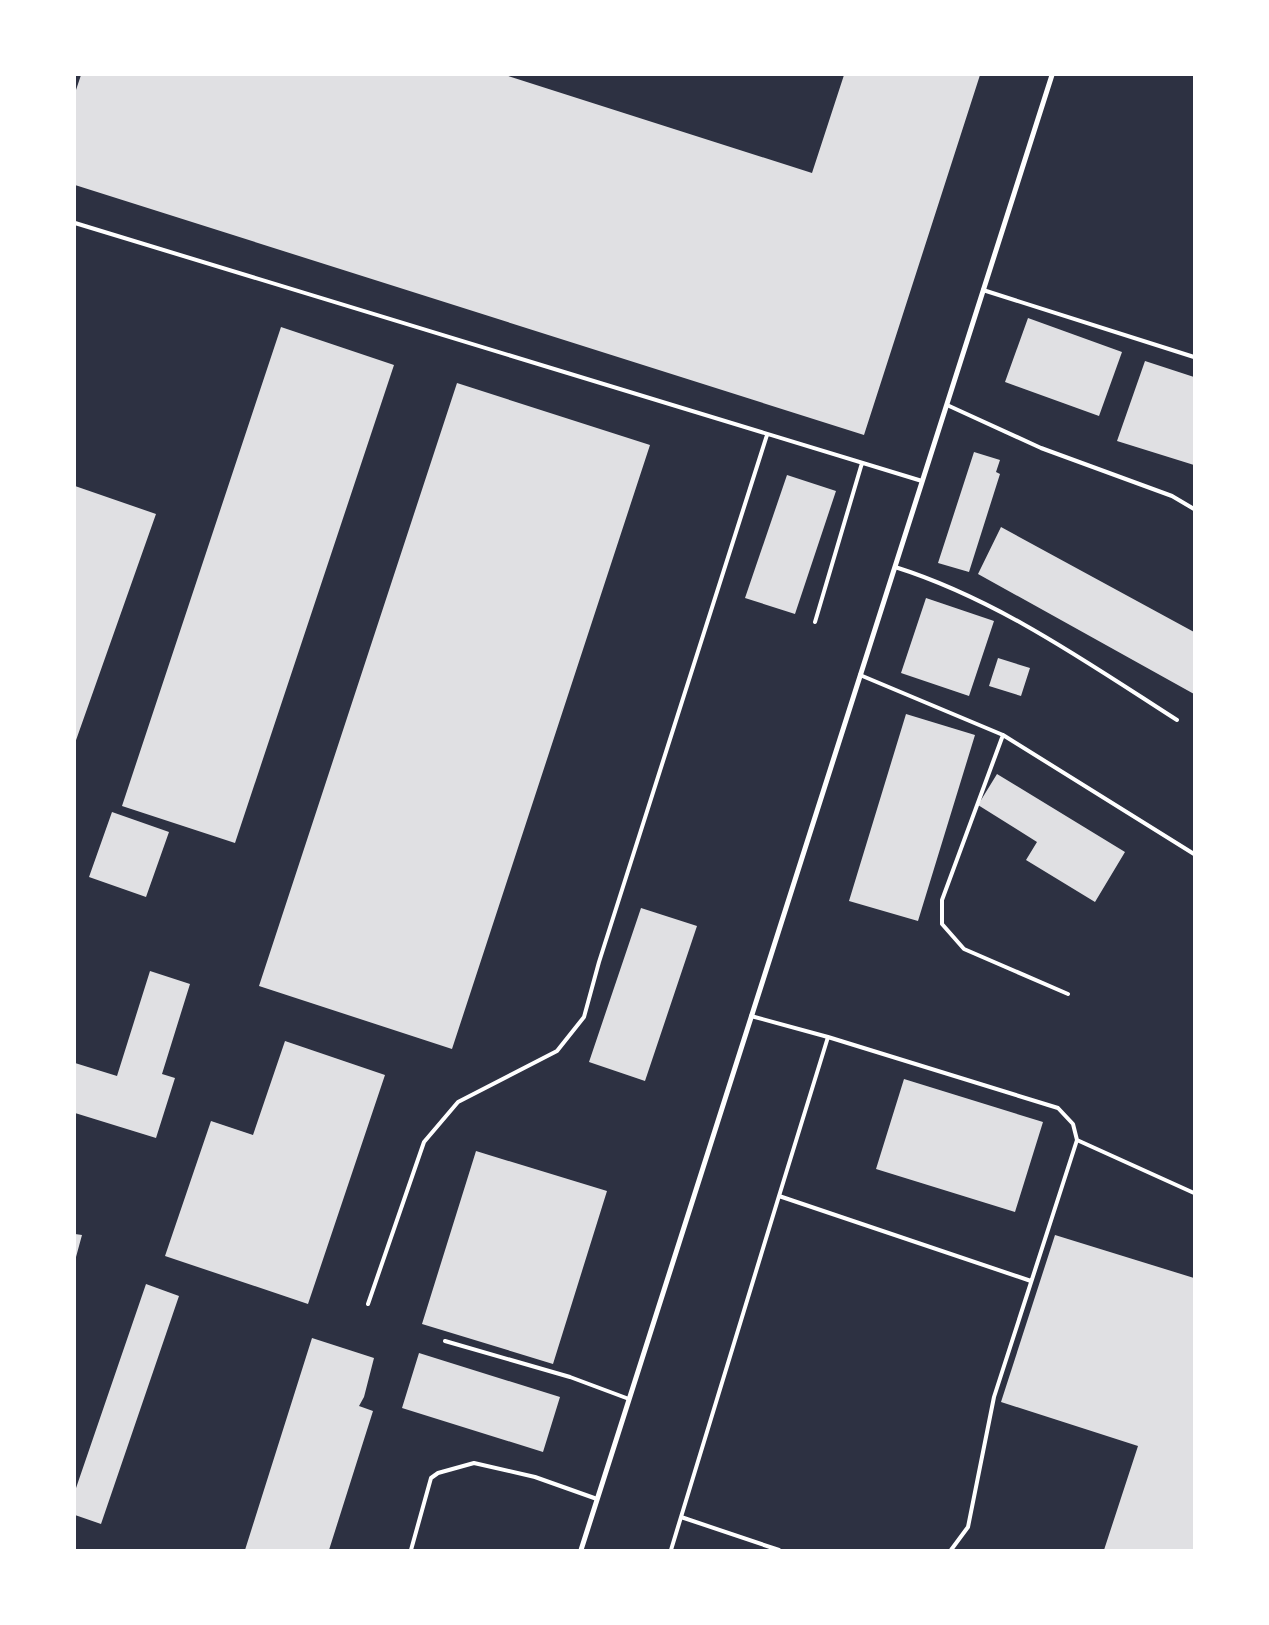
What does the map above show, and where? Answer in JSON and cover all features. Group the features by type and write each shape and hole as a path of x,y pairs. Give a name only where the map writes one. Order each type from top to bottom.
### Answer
{"street":[{"path":"581,1550 1052,75"}],"lane":[{"path":"75,223 922,481"},
{"path":"983,290 1194,358"},
{"path":"947,405 1042,448 1172,496 1194,509"},
{"path":"368,1304 424,1142 458,1102 557,1051 584,1017 599,962 767,435"},
{"path":"815,622 862,463"},
{"path":"895,567 935,579 1066,648 1178,720"},
{"path":"860,675 1003,735 1194,854"},
{"path":"1003,735 942,900 942,924 964,950 1068,994"},
{"path":"751,1016 828,1037 1058,1108 1073,1124 1077,1140 994,1397 968,1527 951,1550"},
{"path":"671,1550 828,1037"},
{"path":"1077,1140 1194,1193"},
{"path":"779,1196 1031,1281"},
{"path":"445,1341 570,1377 629,1399"},
{"path":"412,1550 431,1478 447,1470 474,1463 535,1478 597,1500"},
{"path":"681,1517 780,1550"}],"building":[{"path":"81,75 505,75 812,173 844,75 980,75 864,435 75,185 75,93"},
{"path":"1028,318 1122,352 1099,416 1005,382"},
{"path":"281,327 394,365 235,843 122,806"},
{"path":"1145,361 1194,377 1194,465 1117,441"},
{"path":"457,383 650,445 452,1049 259,986"},
{"path":"974,452 1000,460 996,472 1000,474 969,572 938,563"},
{"path":"787,475 836,491 795,614 745,598"},
{"path":"75,486 156,514 75,743"},
{"path":"1001,527 1194,632 1194,694 978,574"},
{"path":"926,598 994,621 969,696 901,673"},
{"path":"998,658 1030,668 1021,696 989,686"},
{"path":"906,714 975,735 918,921 849,901"},
{"path":"997,774 1125,852 1095,902 1026,860 1037,842 978,805"},
{"path":"112,812 169,832 146,897 89,877"},
{"path":"641,908 697,926 645,1081 589,1062"},
{"path":"150,971 190,984 162,1074 175,1078 156,1138 75,1113 75,1063 117,1076"},
{"path":"285,1041 385,1075 308,1304 165,1256 211,1121 253,1135"},
{"path":"904,1079 1043,1122 1015,1212 876,1169"},
{"path":"476,1151 607,1191 553,1364 422,1324"},
{"path":"75,1234 82,1235 76,1257 75,1257"},
{"path":"1055,1235 1194,1278 1194,1550 1104,1550 1138,1446 1001,1402"},
{"path":"146,1284 179,1296 101,1524 75,1515 75,1491"},
{"path":"312,1338 374,1358 364,1397 359,1406 373,1411 329,1550 245,1550"},
{"path":"419,1353 560,1397 543,1452 402,1408"}]}
